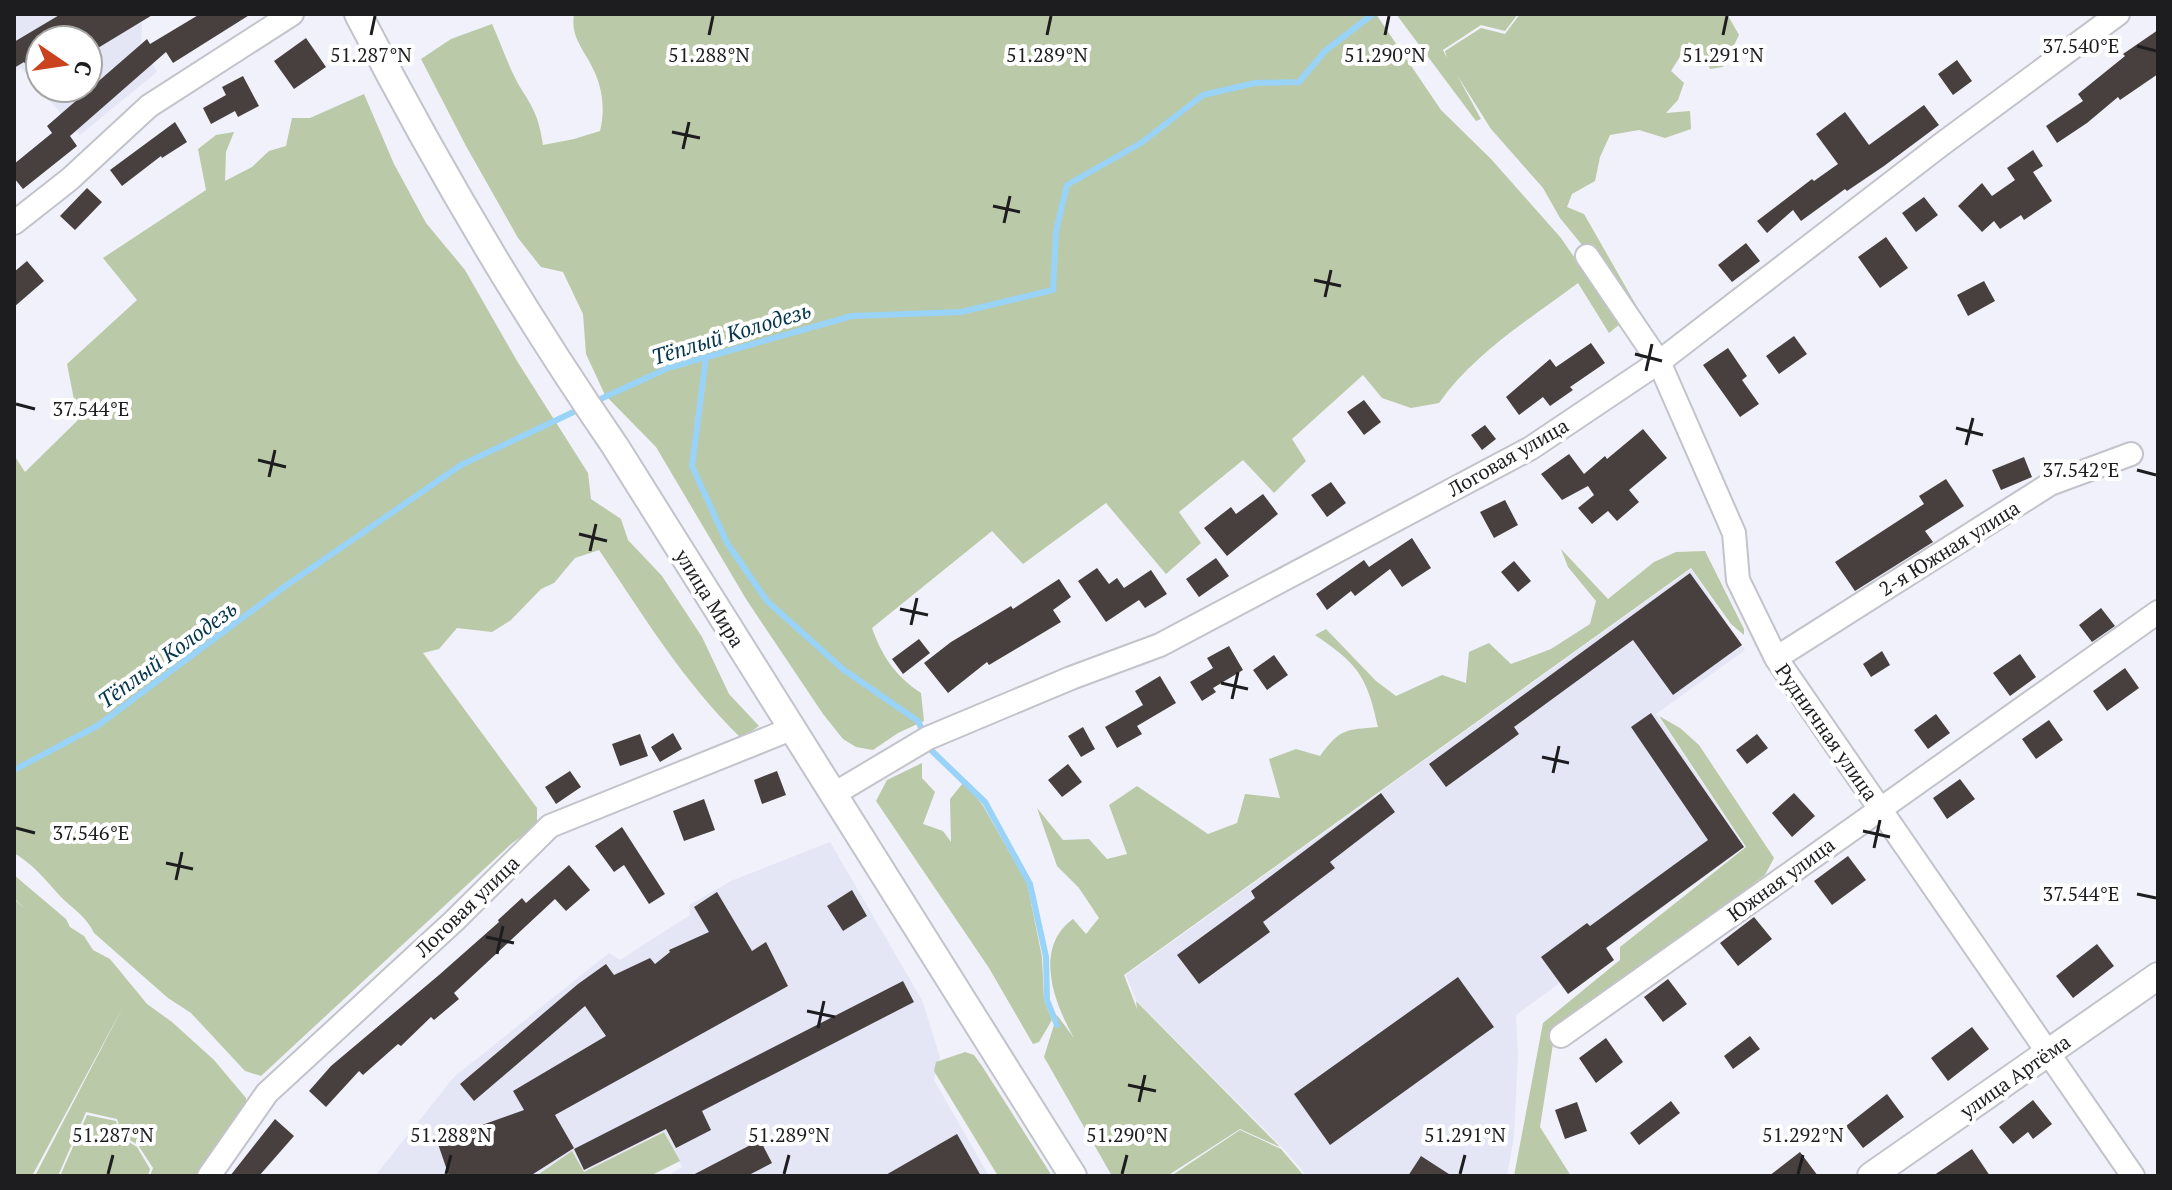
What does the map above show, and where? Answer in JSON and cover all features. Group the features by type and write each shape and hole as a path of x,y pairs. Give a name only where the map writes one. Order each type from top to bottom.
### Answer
{"street":[{"path":"14,223 70,179 149,106 292,14"},
{"name":"улица Мира","path":"358,14 420,134 549,350 615,446 1073,1176"},
{"name":"Логовая улица","path":"834,794 928,738 1071,678 1160,645 1531,448 1659,362 1942,144 2118,14"},
{"name":"Рудничная улица","path":"1587,256 1659,362 1734,533 1738,580 1776,658 2133,1176"},
{"name":"2-я Южная улица","path":"1776,658 2050,484 2131,454"},
{"name":"Южная улица","path":"1561,1036 2158,612"},
{"name":"Логовая улица","path":"209,1176 267,1093 454,921 550,826 791,729"},
{"name":"улица Артёма","path":"1871,1176 2158,976"}],"shaded area":[{"path":"14,14 136,14 142,24 141,44 157,72 80,135 53,104 104,104 104,24 24,24 24,71 21,68 14,72"},
{"path":"1691,569 1745,650 1656,714 1745,847 1516,1015 1518,1054 1514,1137 1507,1176 1307,1176 1136,1000 1126,975"},
{"path":"830,842 922,1000 940,1057 934,1080 989,1176 667,1176 682,1167 664,1131 584,1172 572,1151 534,1176 375,1176 454,1077 609,953 620,960 690,915 689,905 731,881"}],"green space":[{"path":"574,14 1376,14 1441,110 1491,159 1561,238 1620,324 1609,333 1578,283 1486,353 1439,403 1411,408 1382,398 1363,375 1292,439 1306,461 1274,493 1243,460 1179,512 1201,543 1166,574 1106,503 1023,564 992,531 872,628 890,665 921,693 924,721 898,733 873,750 856,747 843,739 823,714 746,599 656,447 605,395 586,354 583,314 563,272 541,267 518,238 421,59 451,39 492,24 512,72 535,114 543,145 574,139 600,131 603,109 598,80 574,31"},
{"path":"1396,14 1518,14 1505,31 1481,25 1443,50 1447,58 1445,51 1481,28 1505,34 1520,14 1727,14 1739,35 1723,67 1710,69 1702,50 1689,42 1671,71 1684,83 1678,100 1666,113 1690,111 1691,129 1665,138 1639,130 1610,135 1600,157 1595,181 1572,194 1567,207 1584,214 1648,326 1560,218 1543,188 1491,129 1457,75 1481,119 1476,121"},
{"path":"364,94 394,164 426,223 465,270 517,361 588,473 591,499 621,519 628,540 662,576 702,637 729,694 759,726 741,738 720,717 665,648 599,550 575,558 554,583 541,589 511,620 492,632 457,628 439,649 423,653 537,808 537,825 511,844 261,1076 245,1071 191,1013 168,998 94,933 83,917 39,873 14,853 14,455 25,472 78,420 67,364 137,300 103,258 206,190 198,149 216,135 234,132 226,152 225,181 252,167 269,151 286,146 292,118 310,118"},
{"path":"1561,549 1608,599 1654,562 1676,552 1705,551 1744,629 1744,635 1731,624 1691,568 1124,975 1137,1009 1136,1001 1280,1147 1240,1129 1167,1176 1112,1176 1044,1057 1057,1015 1074,1038 1054,993 1050,960 1053,945 1073,919 1086,934 1099,918 1079,888 1057,866 1037,808 1063,840 1089,839 1107,859 1127,854 1109,805 1137,786 1208,834 1237,823 1245,794 1280,798 1269,759 1296,749 1320,756 1344,732 1378,727 1365,683 1351,663 1315,635 1326,629 1376,681 1396,696 1442,675 1466,683 1469,652 1489,643 1511,664 1551,649 1590,624 1596,601 1568,567"},
{"path":"1659,716 1680,728 1699,745 1774,858 1765,875 1555,1031 1540,1127 1571,1176 1514,1176 1543,1023 1620,960 1620,947 1746,847"},
{"path":"922,763 922,778 935,792 923,824 943,831 951,842 950,799 963,783 982,804 1027,883 1042,957 1044,1000 1052,1020 1039,1042 1033,1044 989,968 876,801 887,780"},
{"path":"14,875 66,919 70,927 84,936 93,950 110,959 147,1004 214,1060 246,1098 246,1111 199,1176 150,1176 153,1168 138,1145 122,1135 117,1119 86,1112 58,1176 35,1176 124,1005 32,1176 14,1176 14,899 26,910 14,898"},
{"path":"965,1052 974,1055 982,1066 1052,1176 998,1176 934,1071 936,1062"},
{"path":"87,1115 116,1121 121,1137 137,1147 150,1169 148,1176 60,1176"},
{"path":"1240,1130 1281,1149 1304,1176 1171,1176"},
{"path":"664,1132 680,1161 650,1176 536,1176 572,1151 584,1172"}],"building":[{"path":"61,14 154,14 104,44 104,24 44,24"},
{"path":"200,14 251,14 173,63 166,52 70,136 77,146 23,189 14,178 14,164 52,133 47,126 72,104 104,104 104,76 147,39 150,44"},
{"path":"2158,30 2158,74 2120,100 2118,97 2057,143 2046,126 2083,101 2078,94 2125,56 2123,54"},
{"path":"24,36 24,62 14,68 14,42"},
{"path":"306,38 326,67 294,89 274,61"},
{"path":"1957,60 1972,81 1953,95 1938,74"},
{"path":"243,76 259,106 238,117 235,111 211,124 203,108 226,95 222,87"},
{"path":"1924,105 1939,125 1884,166 1801,221 1793,210 1767,233 1757,221 1812,179 1814,181 1838,164 1816,134 1845,112 1869,145"},
{"path":"175,122 187,142 161,156 122,186 110,170"},
{"path":"2033,150 2043,166 2033,172 2052,201 2024,220 2021,215 2000,229 1994,221 1982,232 1958,206 1982,183 1992,196 2015,180 2007,168"},
{"path":"87,188 102,202 75,230 60,216"},
{"path":"1924,197 1938,215 1916,232 1902,213"},
{"path":"1886,237 1908,268 1880,288 1858,257"},
{"path":"1746,243 1760,261 1732,282 1718,265"},
{"path":"27,261 44,281 14,307 14,272"},
{"path":"1984,281 1995,301 1968,316 1957,295"},
{"path":"1794,336 1807,354 1779,374 1766,356"},
{"path":"1591,343 1605,363 1570,387 1573,390 1550,406 1543,397 1519,415 1506,397 1550,359 1556,367"},
{"path":"1728,348 1747,376 1742,380 1759,404 1740,417 1703,365"},
{"path":"1364,400 1381,422 1364,435 1347,412"},
{"path":"1485,425 1496,439 1482,450 1471,435"},
{"path":"1643,429 1667,458 1629,490 1639,502 1617,521 1608,511 1592,524 1578,508 1594,495 1588,486 1562,500 1541,474 1569,454 1584,474"},
{"path":"2024,457 2032,477 2001,490 1992,470"},
{"path":"1946,479 1964,506 1925,531 1933,542 1855,591 1835,562 1924,504 1919,496"},
{"path":"1331,482 1346,503 1327,517 1311,495"},
{"path":"1263,494 1278,514 1227,556 1204,528 1231,507 1236,514"},
{"path":"1505,500 1518,525 1494,538 1480,512"},
{"path":"1412,538 1431,568 1402,587 1390,569 1355,596 1351,591 1327,610 1316,594 1364,560 1369,567"},
{"path":"1216,558 1229,576 1199,597 1186,579"},
{"path":"1514,561 1531,581 1518,592 1501,572"},
{"path":"1097,568 1109,584 1117,578 1124,588 1151,570 1167,594 1145,608 1139,600 1106,622 1078,581"},
{"path":"1690,573 1742,645 1673,695 1633,640 1514,727 1519,734 1446,787 1429,764"},
{"path":"1059,579 1071,597 1053,610 1061,622 989,665 987,662 948,693 924,663 951,642 1011,606 1013,609"},
{"path":"2101,608 2115,626 2092,642 2079,625"},
{"path":"919,639 930,653 903,674 892,659"},
{"path":"1229,646 1243,670 1213,688 1216,692 1202,701 1190,682 1213,668 1207,658"},
{"path":"1882,651 1890,665 1871,677 1863,664"},
{"path":"2020,654 2036,677 2010,696 1993,673"},
{"path":"1274,655 1288,675 1267,690 1253,670"},
{"path":"2125,668 2139,688 2107,711 2093,691"},
{"path":"1160,676 1176,703 1137,726 1142,734 1117,748 1105,727 1143,705 1135,691"},
{"path":"1651,713 1744,847 1606,948 1614,960 1568,994 1541,957 1587,923 1590,926 1708,840 1631,727"},
{"path":"1936,714 1950,733 1928,749 1914,730"},
{"path":"2049,720 2063,740 2036,759 2022,739"},
{"path":"1083,727 1095,749 1081,757 1068,736"},
{"path":"673,733 682,749 660,762 651,747"},
{"path":"640,734 648,756 620,766 612,744"},
{"path":"1757,734 1768,748 1747,764 1736,750"},
{"path":"1068,764 1082,782 1062,797 1048,780"},
{"path":"570,771 581,787 556,804 545,787"},
{"path":"777,771 786,795 762,804 754,780"},
{"path":"1960,779 1975,799 1947,819 1933,798"},
{"path":"1381,793 1395,812 1330,862 1335,868 1263,922 1270,932 1199,984 1177,955 1255,898 1251,891"},
{"path":"1794,793 1815,816 1792,837 1772,813"},
{"path":"704,799 715,830 684,841 673,811"},
{"path":"622,827 665,894 649,904 624,865 614,872 595,846"},
{"path":"1848,856 1866,880 1832,905 1814,881"},
{"path":"569,865 590,890 566,911 555,899 454,993 459,999 434,1020 431,1017 401,1046 398,1044 363,1075 359,1071 326,1107 309,1091 331,1066 439,975 522,898 526,903"},
{"path":"852,890 867,916 843,931 827,906"},
{"path":"717,892 752,951 766,942 788,986 555,1115 574,1148 530,1176 449,1176 437,1141 524,1110 513,1091 606,1036 585,1006 474,1101 460,1084 606,964 614,975 650,958 655,964 669,950 709,932 694,907"},
{"path":"1754,917 1772,939 1738,966 1720,943"},
{"path":"2097,944 2114,966 2073,998 2056,976"},
{"path":"1458,977 1494,1027 1330,1145 1294,1094"},
{"path":"1668,979 1687,1004 1663,1022 1644,997"},
{"path":"903,981 914,1002 702,1111 711,1130 676,1148 666,1129 584,1170 574,1149"},
{"path":"1972,1027 1989,1049 1948,1081 1931,1058"},
{"path":"1750,1036 1760,1049 1733,1069 1724,1056"},
{"path":"1606,1038 1623,1062 1596,1083 1579,1058"},
{"path":"1887,1094 1904,1117 1863,1148 1846,1126"},
{"path":"2033,1100 2052,1124 2033,1139 2028,1132 2013,1144 1999,1127"},
{"path":"1671,1101 1680,1113 1639,1145 1630,1133"},
{"path":"1577,1102 1587,1131 1565,1139 1555,1110"},
{"path":"275,1119 294,1136 259,1176 230,1176"},
{"path":"957,1134 981,1176 884,1176"},
{"path":"760,1140 772,1163 747,1176 691,1176"},
{"path":"1972,1149 1990,1176 1933,1176"},
{"path":"1800,1152 1818,1176 1769,1176"},
{"path":"1421,1156 1452,1176 1408,1176"}],"waterway":[{"name":"Тёплый Колодезь","path":"594,402 668,368 852,316 961,312 1053,290 1056,231 1067,185 1141,143 1203,95 1255,83 1299,82 1325,51 1373,14"},
{"path":"706,357 692,466 727,543 767,601 844,670 918,721 924,734"},
{"name":"Тёплый Колодезь","path":"14,770 97,726 284,587 461,465 580,409"},
{"path":"928,744 985,802 1030,884 1046,957 1047,1000 1057,1025"}]}
